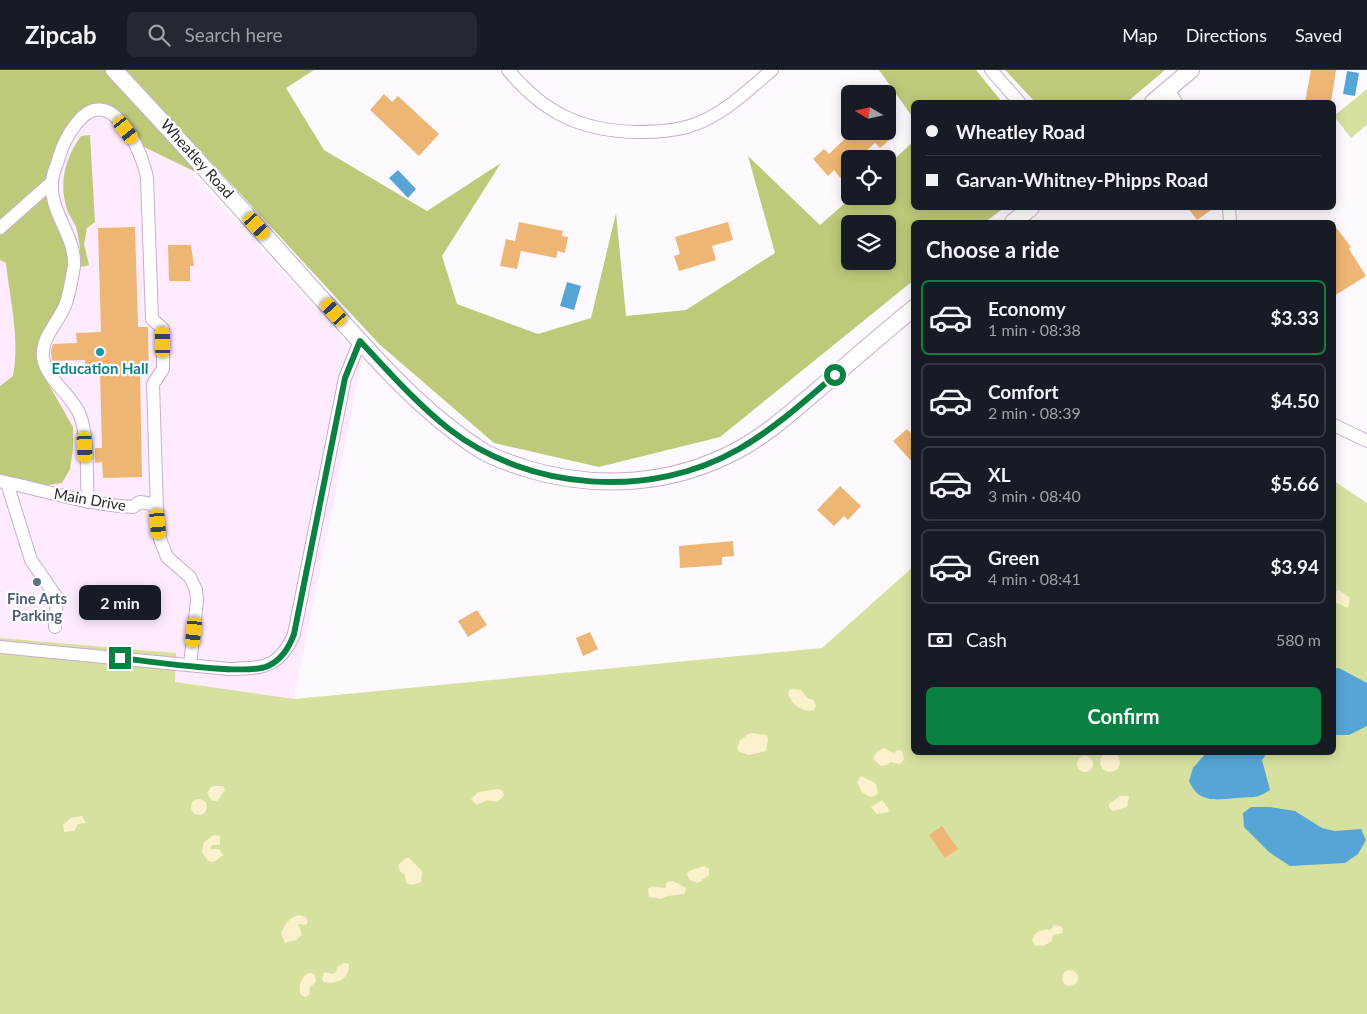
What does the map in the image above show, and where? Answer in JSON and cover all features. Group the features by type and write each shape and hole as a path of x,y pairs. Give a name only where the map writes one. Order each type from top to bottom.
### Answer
{"main road":[{"name":"Wheatley Road","path":"114,70 168,127 360,341 450,430 482,451 542,474 612,483 670,476 700,467 739,450 801,404 911,311"},
{"path":"1159,100 1172,96 1190,70"},
{"path":"1016,220 1028,210"}],"street":[{"path":"508,70 533,96 550,109 572,121 598,129 645,132 691,126 711,117 730,106 772,70"},
{"path":"990,70 1017,100"},
{"path":"88,502 84,430 80,414 46,368 43,357 45,342 66,304 74,263 70,244 54,202 52,182 66,137 83,115 94,110 107,110 116,116 136,143 144,161 147,178 152,318 162,329 163,369 153,384 157,510 160,539 167,557 190,577 196,590 197,601 190,665"},
{"path":"0,228 52,182"},
{"path":"0,647 229,669 261,668 280,658 290,645 296,625 345,378 360,341"},
{"path":"1336,425 1367,441"},
{"path":"4,482 31,560 57,598 55,626"},
{"name":"Main Drive","path":"4,482 88,502 133,507 140,502 152,504 157,510"}],"shaded area":[{"path":"0,70 98,70 362,360 294,699 174,682 176,654 0,638"}],"green space":[{"path":"0,70 114,70 218,183 136,143 116,116 83,115 52,182 64,224 72,280 45,342 45,378 73,427 73,449 70,469 62,483 42,486 0,476 0,386 13,376 15,334 6,263 0,260"},
{"path":"126,70 314,70 286,88 324,150 427,211 501,163 442,256 457,304 538,334 591,318 616,213 626,316 686,310 775,253 748,156 820,225 843,205 896,205 896,158 911,144 911,210 1001,210 988,220 911,220 911,282 720,437 599,467 494,443 379,344"},
{"path":"879,70 976,70 1000,100 911,100 911,115 896,94 896,85 890,85"},
{"path":"1005,70 1165,70 1129,100 1033,100"},
{"path":"1367,89 1367,125 1351,138 1336,119 1336,114"},
{"path":"90,135 95,222 87,228 84,244 89,265 81,267 76,227 67,209 63,187 65,169 71,152 81,136"},
{"path":"1336,482 1367,503 1367,1014 0,1014 0,638 176,653 175,682 294,699 822,648 911,569 911,755 1336,755"}],"sand":[{"path":"1339,590 1350,598 1348,608 1336,603 1336,591"},
{"path":"789,690 801,690 807,698 813,700 816,706 814,710 802,709 795,705 788,694"},
{"path":"750,733 767,735 766,751 749,755 739,752 737,748 740,740"},
{"path":"884,748 894,753 897,750 902,751 904,759 900,764 890,762 887,765 881,766 873,759 876,753"},
{"path":"1103,755 1117,755 1119,766 1114,771 1106,771 1101,766 1100,762"},
{"path":"1082,756 1088,756 1093,761 1091,770 1082,772 1077,767 1077,761"},
{"path":"861,776 875,783 877,795 870,797 862,792 857,782"},
{"path":"223,786 225,790 217,801 212,801 207,793 211,787"},
{"path":"500,789 503,791 504,796 497,802 487,800 477,805 471,799 478,792"},
{"path":"1120,796 1129,796 1127,807 1113,811 1109,804"},
{"path":"196,799 202,799 207,804 205,813 196,815 191,810 191,804"},
{"path":"882,800 889,812 877,814 871,807"},
{"path":"82,816 86,823 78,824 74,831 64,832 63,825 71,818"},
{"path":"214,835 220,836 220,845 212,845 210,849 219,849 223,855 214,862 208,861 202,852 204,842"},
{"path":"406,858 409,858 422,871 421,882 412,885 406,883 405,875 400,871 398,865"},
{"path":"704,866 709,869 709,875 698,883 689,880 687,874 689,871"},
{"path":"673,881 686,888 685,893 667,896 662,899 649,897 648,889 655,886 665,888 667,882"},
{"path":"299,915 306,917 308,921 306,925 298,924 302,935 296,940 285,943 281,934 284,927 287,922"},
{"path":"1054,925 1062,927 1063,933 1053,935 1052,941 1043,946 1035,945 1032,940 1035,935 1042,930 1050,930"},
{"path":"344,963 349,964 345,977 333,983 324,982 322,979 324,972 333,974 336,972 337,967"},
{"path":"1067,970 1073,970 1078,975 1076,984 1067,986 1062,981 1062,975"},
{"path":"308,973 315,974 316,982 310,987 309,995 305,997 301,995 300,986 301,980"}],"water":[{"path":"1347,71 1359,73 1355,96 1343,94"},
{"path":"398,170 416,189 408,198 389,178"},
{"path":"567,282 581,286 574,310 560,306"},
{"path":"1336,668 1367,683 1367,726 1349,735 1336,735"},
{"path":"1204,755 1266,755 1262,760 1270,790 1254,797 1215,799 1203,797 1197,793 1189,781 1193,768"},
{"path":"1251,807 1270,807 1295,811 1322,828 1335,831 1361,829 1366,840 1358,854 1345,863 1290,866 1269,852 1244,827 1243,813"}],"building":[{"path":"1311,70 1336,70 1331,100 1305,100"},
{"path":"384,94 392,102 398,96 439,134 419,156 370,110"},
{"path":"844,140 889,140 880,148 875,143 867,150 841,150 841,179 834,170 828,176 813,159 824,149 829,154"},
{"path":"1190,210 1211,210 1197,220"},
{"path":"519,222 563,231 562,236 568,237 565,253 558,251 556,258 521,251 517,269 500,266 506,239 515,241"},
{"path":"728,222 733,240 712,246 716,260 679,271 674,256 680,254 675,237"},
{"name":"Education Hall","path":"135,227 138,327 148,327 149,374 140,374 142,477 103,478 102,462 95,463 95,448 102,448 100,373 85,373 85,360 52,361 51,351 53,344 77,343 76,333 101,332 98,228"},
{"path":"1336,228 1351,247 1349,249 1366,276 1336,295"},
{"path":"168,245 191,245 194,266 190,266 190,281 169,281"},
{"path":"907,429 911,434 911,461 893,441"},
{"path":"840,486 861,506 848,520 844,516 834,526 817,510"},
{"path":"733,541 734,556 722,557 722,565 680,568 679,546"},
{"path":"477,610 487,625 468,637 458,621"},
{"path":"590,632 598,649 583,656 576,638"},
{"path":"942,826 958,849 945,858 929,835"}],"place":[{"name":"Education Hall","path":"100,352"},
{"name":"Fine Arts Parking","path":"37,582"}],"route":[{"path":"120,658 229,669 261,668 280,658 290,645 294,634 345,378 360,341 423,406 450,430 482,451 511,464 542,474 612,483 670,476 700,467 739,450 773,426 835,375"}]}
